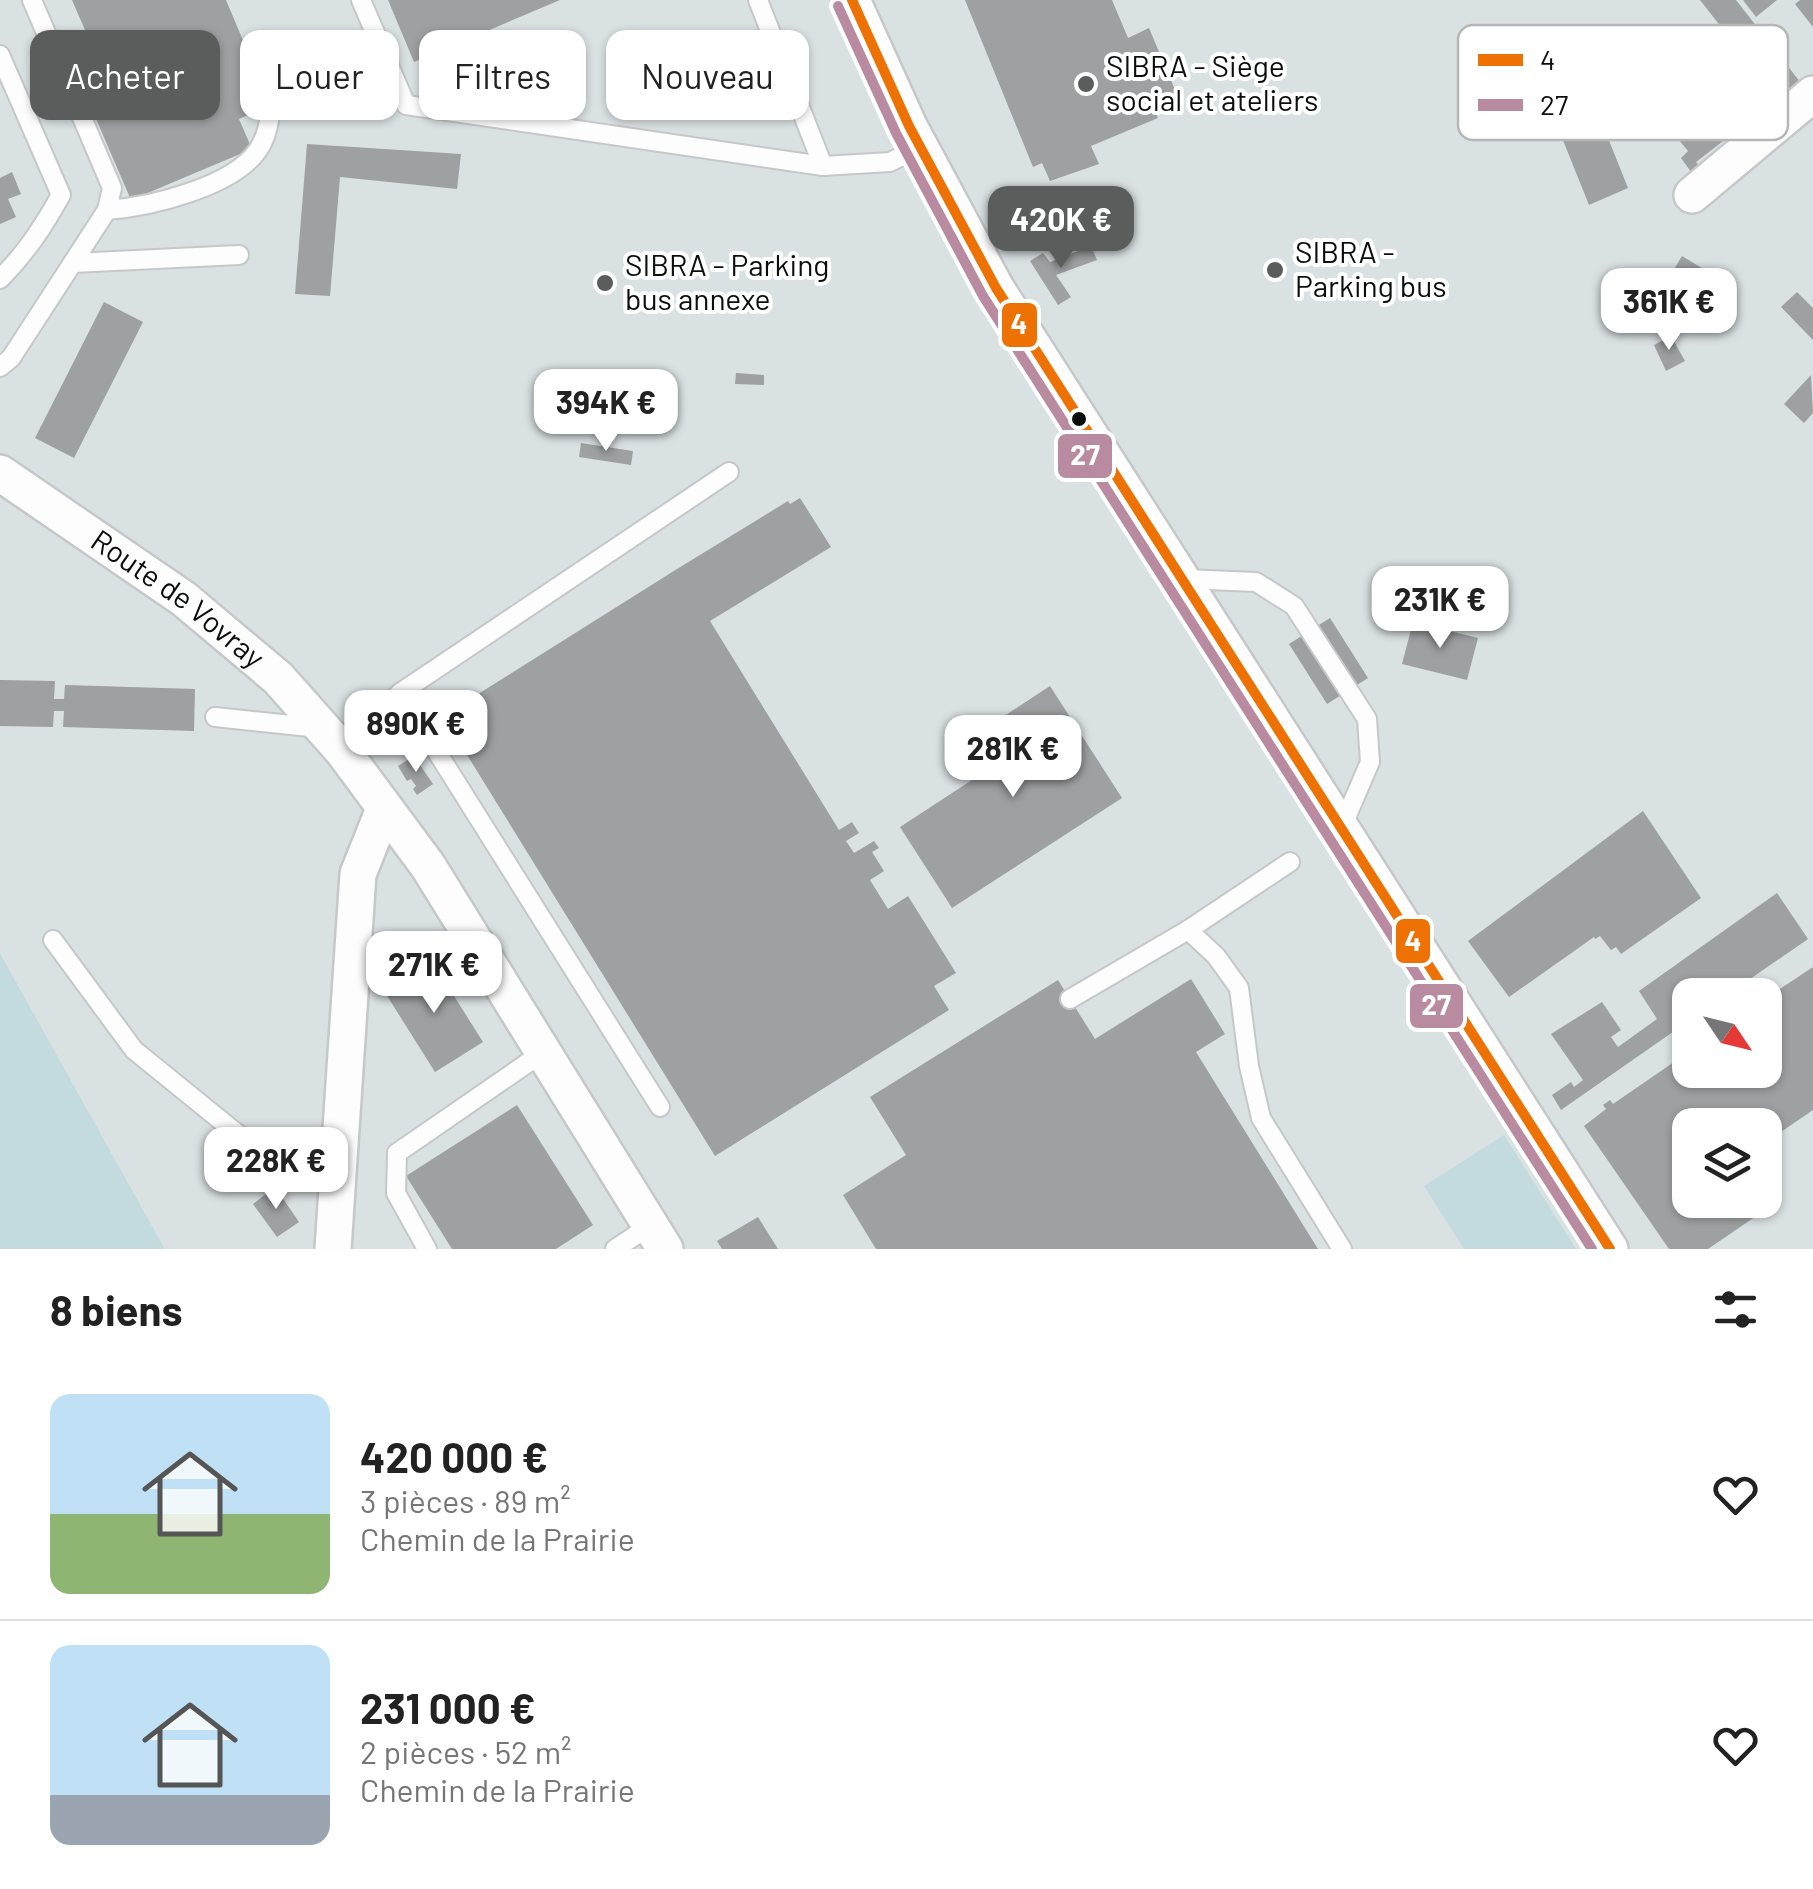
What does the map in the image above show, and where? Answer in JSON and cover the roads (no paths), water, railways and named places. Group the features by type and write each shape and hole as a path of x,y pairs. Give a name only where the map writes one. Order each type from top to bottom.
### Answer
{"street":[{"path":"852,0 920,147 996,288 1610,1249"},
{"path":"1788,115 1813,94"},
{"path":"1692,195 1758,140"},
{"name":"Route de Vovray","path":"0,473 184,600 278,678 332,739 428,866 658,1237"},
{"path":"333,1249 358,874 384,809"}],"lane":[{"path":"0,367 12,358 107,210 112,188 32,0"},
{"path":"361,0 406,105 823,166 890,162 920,147"},
{"path":"758,0 823,166"},
{"path":"0,54 60,195 23,256 0,279"},
{"path":"107,210 141,208 209,185 246,163 260,149 269,120"},
{"path":"73,263 239,255"},
{"path":"215,717 332,739 729,472"},
{"path":"1184,579 1256,582 1294,606 1367,719 1370,762 1342,828"},
{"path":"400,693 660,1106"},
{"path":"1070,998 1188,930 1290,862"},
{"path":"1188,930 1216,956 1239,988 1249,1066 1261,1118 1342,1249"},
{"path":"53,940 134,1050 245,1140 270,1157 292,1162 339,1159"},
{"path":"427,1249 396,1193 397,1153 542,1053"},
{"path":"615,1249 658,1237"}],"place":[{"name":"SIBRA - Siège social et ateliers","path":"1086,84"},
{"name":"SIBRA - Parking bus","path":"1275,270"},
{"name":"SIBRA - Parking bus annexe","path":"605,283"}]}
